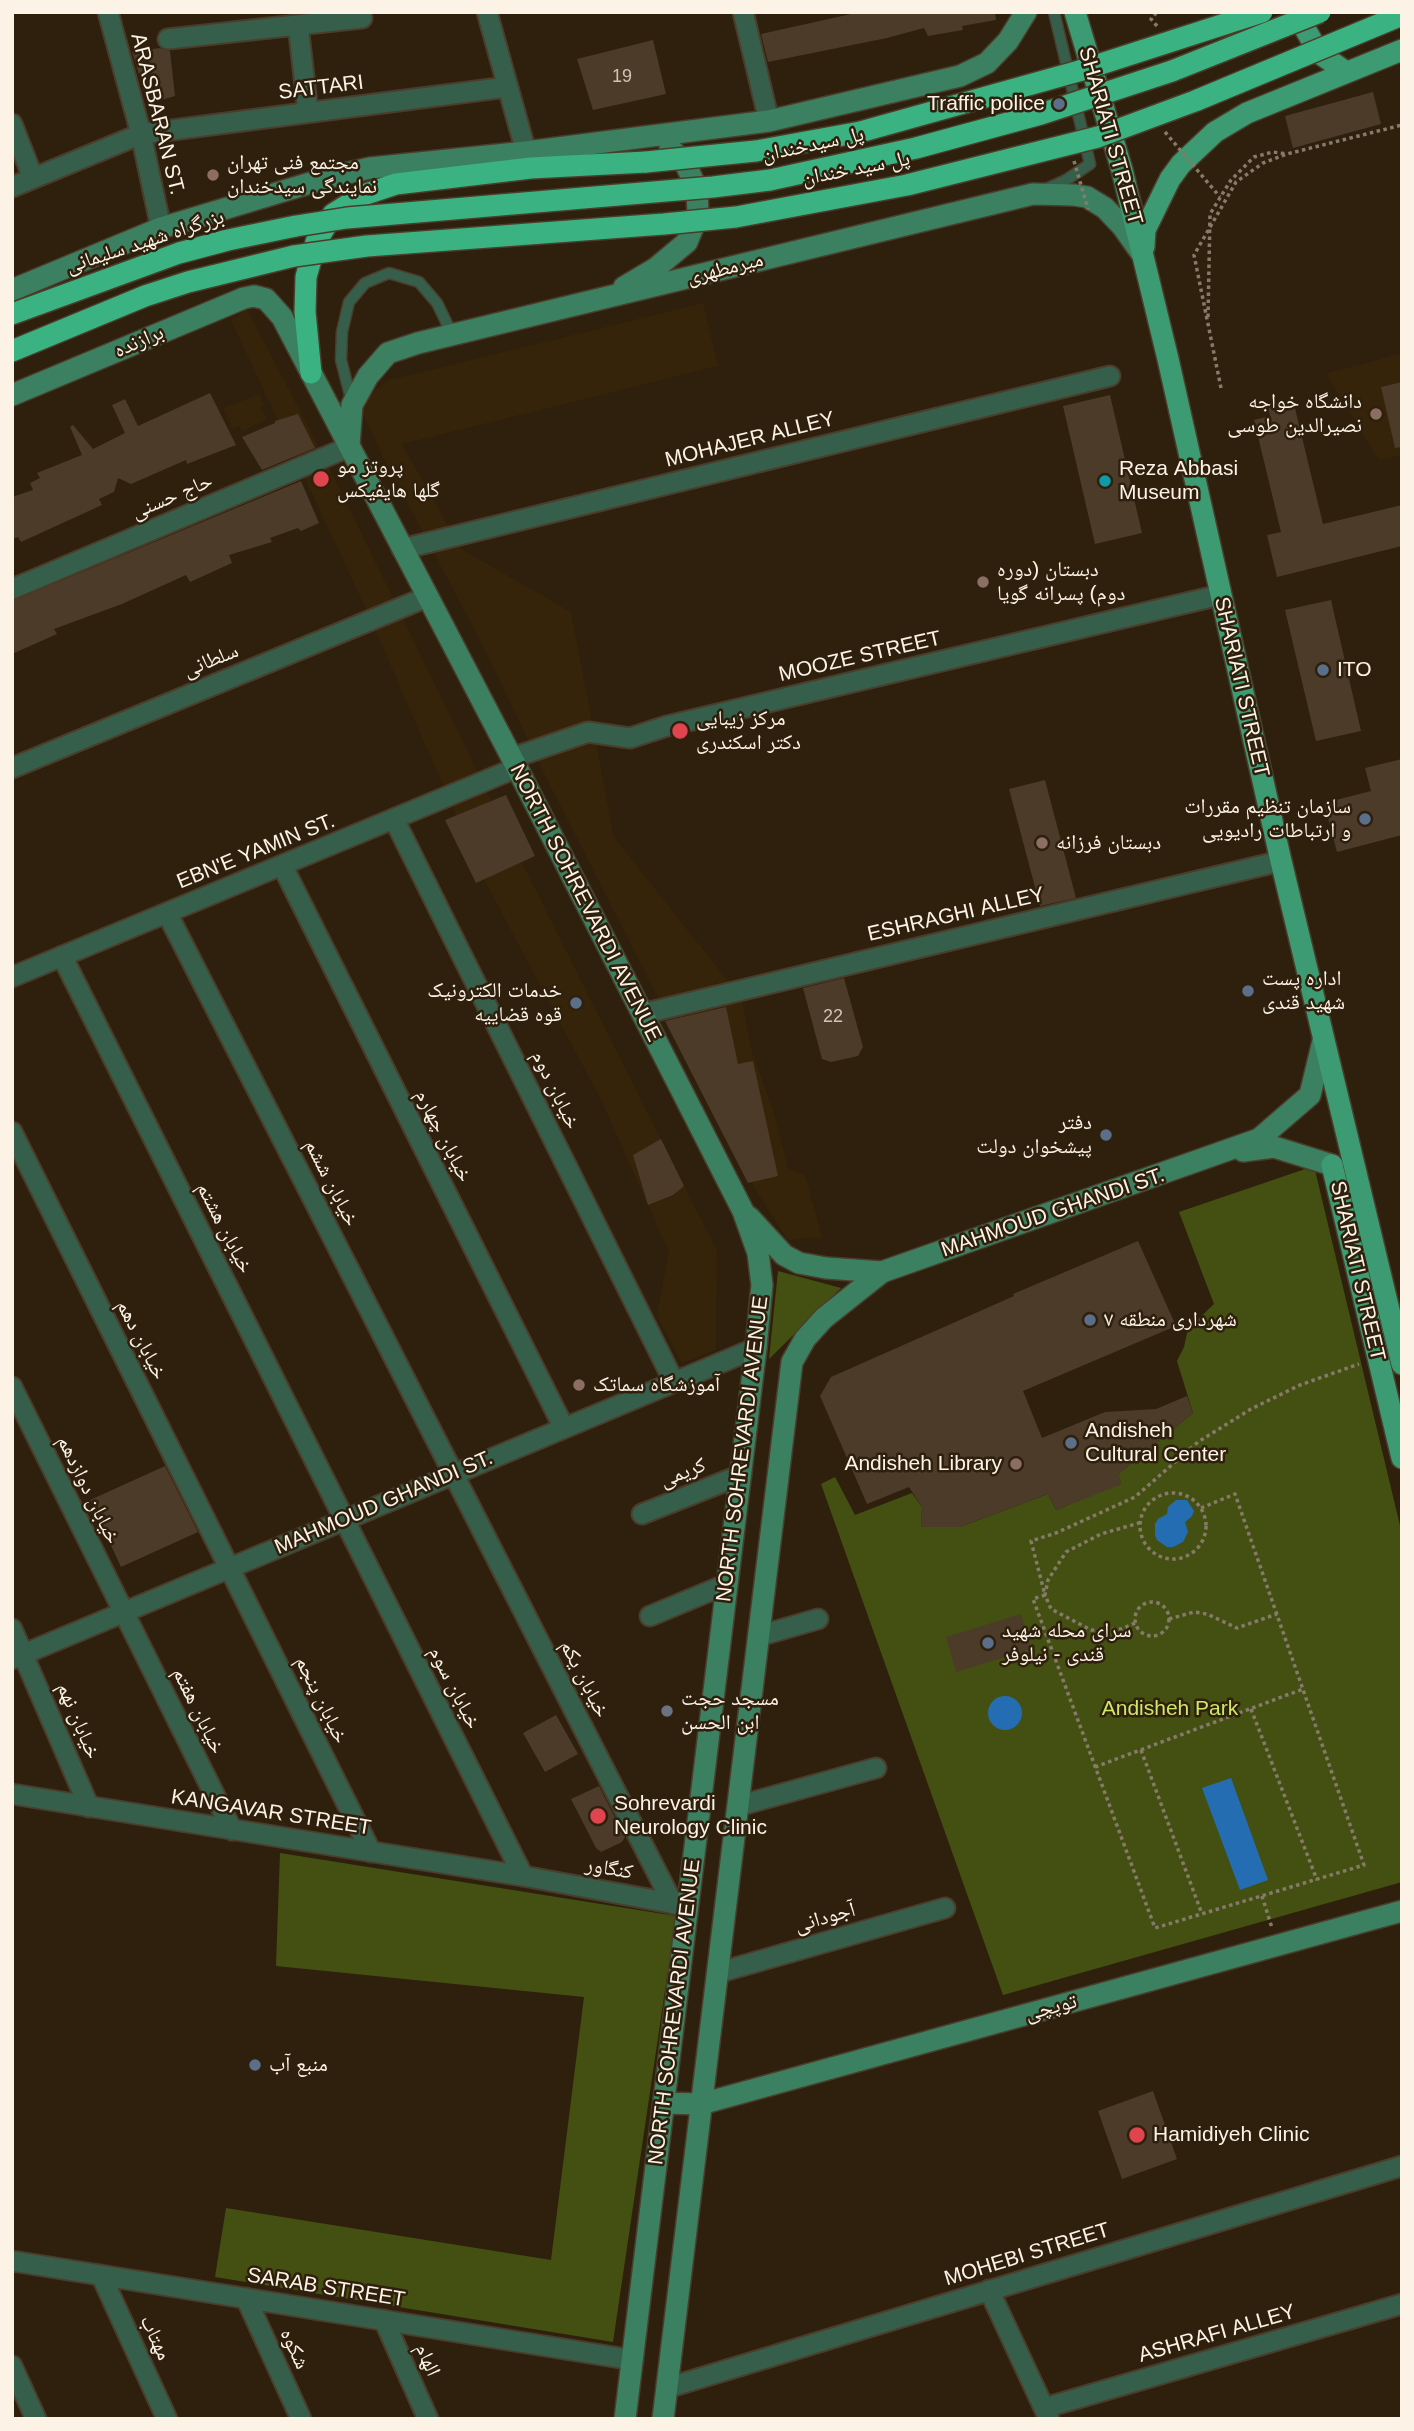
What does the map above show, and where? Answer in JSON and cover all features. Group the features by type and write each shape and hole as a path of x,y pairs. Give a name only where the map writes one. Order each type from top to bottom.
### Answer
{"highway":[{"path":"311,373 305,312 306,277 316,242 333,215 363,195 396,184 531,168 646,162 756,152 860,132 1079,71 1262,12"},
{"name":"پل سیدخندان","path":"296,226 347,218 770,180 916,148 1041,114 1172,71 1320,12"},
{"name":"پل سید خندان","path":"12,351 145,296 188,282 294,256 429,240 664,225 724,218 906,185 1098,137 1402,15"},
{"name":"بزرگراه شهید سلیمانی","path":"12,314 179,253 296,226"}],"main road":[{"path":"12,290 162,228 330,177 370,168 526,152 769,121 960,76 987,62 1008,41 1026,12"},
{"name":"SHARIATI STREET","path":"1075,12 1122,170 1143,256 1281,861 1402,1364"},
{"path":"1302,12 1304,27 1319,53 1346,72"},
{"path":"1143,256 1145,230 1162,195 1181,164 1215,132 1247,113 1402,50"},
{"path":"606,298 656,268 687,242 698,215 697,188 686,166 667,144 640,137"},
{"name":"میرمطهری","path":"349,447 352,405 368,376 388,354 452,335 1033,194 1087,197 1105,208 1122,226 1143,256"},
{"name":"برازنده","path":"12,395 244,298 254,296 266,299"},
{"name":"NORTH SOHREVARDI AVENUE","path":"266,299 282,317 514,763 743,1211 760,1265 762,1285 756,1348 727,1584 681,1905 664,2103 625,2419"},
{"name":"MAHMOUD GHANDI ST.","path":"792,1362 805,1339 824,1318 882,1272 1259,1139 1310,1095 1324,1041"},
{"name":"MAHMOUD GHANDI ST.","path":"1224,1153 1274,1147 1332,1165"},
{"name":"SHARIATI STREET","path":"1332,1165 1402,1458"},
{"name":"MAHMOUD GHANDI ST.","path":"743,1211 784,1255 799,1263 826,1269 882,1272"},
{"name":"NORTH SOHREVARDI AVENUE","path":"663,2419 792,1362"},
{"name":"توپچی","path":"664,2103 701,2104 1402,1911"},
{"path":"630,2383 667,2388"}],"street":[{"name":"ARASBARAN ST.","path":"108,12 141,134 162,228"},
{"path":"487,12 526,152"},
{"path":"743,12 769,121"},
{"path":"168,39 362,18"},
{"path":"298,25 308,112"},
{"name":"SATTARI","path":"12,187 141,134 507,87"},
{"path":"12,124 33,178"},
{"name":"MOHAJER ALLEY","path":"402,549 1110,376"},
{"name":"حاج حسنی","path":"12,589 349,447"},
{"name":"MOOZE STREET","path":"514,763 589,732 630,738 667,726 1220,594"},
{"name":"سلطانی","path":"12,768 427,597"},
{"name":"EBN'E YAMIN ST.","path":"12,977 394,819 514,763"},
{"name":"خیابان دوم","path":"394,819 674,1382"},
{"name":"ESHRAGHI ALLEY","path":"642,1014 1281,861"},
{"name":"خیابان چهارم","path":"282,865 564,1428"},
{"name":"خیابان ششم","path":"167,913 454,1474"},
{"name":"خیابان هشتم","path":"62,956 345,1520"},
{"name":"خیابان دهم","path":"12,1132 230,1568"},
{"name":"MAHMOUD GHANDI ST.","path":"18,1656 756,1348"},
{"name":"خیابان دوازدهم","path":"12,1387 124,1612"},
{"name":"خیابان یکم","path":"454,1474 681,1905"},
{"name":"کریمی","path":"642,1514 741,1475"},
{"name":"خیابان سوم","path":"345,1520 523,1876"},
{"name":"خیابان پنجم","path":"230,1568 372,1852"},
{"path":"650,1616 727,1584"},
{"name":"خیابان هفتم","path":"124,1612 232,1830"},
{"path":"759,1636 818,1619"},
{"name":"خیابان نهم","path":"12,1629 18,1656 89,1807"},
{"path":"738,1806 876,1768"},
{"name":"KANGAVAR STREET","path":"12,1794 523,1876"},
{"name":"کنگاور","path":"523,1876 681,1905"},
{"name":"آجودانی","path":"717,1973 945,1908"},
{"name":"MOHEBI STREET","path":"667,2388 1402,2166"},
{"name":"SARAB STREET","path":"12,2261 633,2360"},
{"name":"مهتاب","path":"101,2275 167,2419"},
{"path":"989,2290 1047,2413"},
{"name":"شکوه","path":"246,2298 301,2419"},
{"name":"ASHRAFI ALLEY","path":"1047,2413 1402,2304"},
{"name":"الهام","path":"384,2320 428,2419"},
{"path":"12,2366 36,2419"}],"lane":[{"path":"1033,194 1066,180 1090,164 1054,12"},
{"path":"352,405 341,360 342,332 349,302 365,283 390,273 419,282 437,303 452,335"}],"path":[{"path":"1151,19 1157,12"},
{"path":"1221,388 1194,255 1236,182 1263,163 1287,154 1402,125"},
{"path":"1165,131 1220,197"},
{"path":"1208,326 1210,215 1231,180 1254,157 1273,152 1287,154"},
{"path":"1073,159 1087,209"},
{"path":"1135,1623 1122,1629 1091,1630 1051,1609 1031,1541 1056,1533 1135,1497 1198,1442 1251,1409 1300,1385 1378,1357"},
{"path":"1164,1493 1185,1494 1194,1499 1201,1508 1206,1518 1203,1541 1186,1556 1163,1558 1145,1545 1139,1523 1141,1513 1154,1497 1164,1493"},
{"path":"1045,1595 1033,1599 1155,1928 1364,1866 1235,1494 1201,1508"},
{"path":"1045,1595 1048,1580 1066,1552 1101,1534 1139,1523"},
{"path":"1149,1602 1161,1604 1169,1619 1165,1629 1156,1635 1146,1635 1135,1623 1139,1607 1149,1602"},
{"path":"1169,1619 1194,1612 1207,1614 1237,1628 1277,1615"},
{"path":"1095,1767 1303,1689"},
{"path":"1251,1709 1317,1880"},
{"path":"1141,1750 1202,1914"},
{"path":"1262,1896 1277,1946"}],"shaded area":[{"path":"703,303 718,366 402,444 461,549 571,612 614,837 742,999 751,1049 774,1113 788,1168 805,1175 822,1237 788,1240 754,1187 362,411 369,396 386,381"},
{"path":"247,309 329,467 522,863 717,1251 716,1350 682,1363 657,1316 669,1252 601,1100 485,881 366,609 231,320"},
{"name":"دانشگاه خواجه نصیرالدین طوسی","path":"1402,353 1402,455 1379,460 1326,374"},
{"path":"260,394 263,405 260,407 267,419 243,431 239,426 233,429 223,408"}],"green space":[{"name":"Andisheh Park","path":"1314,1166 1402,1534 1402,1882 1003,1995 821,1484 835,1477 855,1515 912,1493 922,1507 921,1527 960,1527 1048,1494 1056,1510 1121,1483 1118,1474 1193,1413 1177,1361 1188,1329 1214,1304 1179,1212"},
{"path":"778,1271 841,1288 769,1359"},
{"path":"280,1853 676,1916 613,2342 215,2277 226,2208 551,2260 584,1997 276,1966"}],"water":[{"path":"1176,1500 1187,1500 1194,1511 1185,1522 1188,1532 1183,1542 1167,1547 1157,1540 1155,1524 1167,1514 1168,1507"},
{"path":"1005,1696 1017,1701 1022,1713 1017,1725 1005,1730 993,1725 988,1713 993,1701"},
{"path":"1231,1778 1268,1880 1240,1890 1202,1788"}],"building":[{"path":"860,12 995,12 996,20 962,26 963,30 928,36 924,28 768,62 761,34"},
{"path":"653,40 666,94 593,110 577,59"},
{"path":"160,48 170,51 175,96 151,103 145,94 132,52"},
{"path":"1373,92 1381,124 1293,148 1285,116"},
{"path":"1402,382 1402,447 1395,448 1381,387"},
{"path":"210,393 236,445 187,464 186,460 131,484 118,478 114,492 99,499 102,505 21,542 18,537 12,539 12,497 33,490 30,483 40,478 37,473 82,455 70,427 73,425 93,449 125,433 112,405 125,399 138,426"},
{"path":"1110,395 1142,533 1095,544 1063,406"},
{"path":"1293,400 1323,524 1402,505 1402,546 1277,577 1267,535 1281,532 1254,420 1270,416 1268,406"},
{"path":"298,414 315,448 262,470 242,437 275,421"},
{"path":"301,481 319,523 301,531 298,528 270,538 272,542 229,555 232,563 190,582 186,575 122,604 54,629 57,634 12,654 12,601"},
{"name":"ITO","path":"1331,600 1361,731 1316,741 1285,610"},
{"name":"سازمان تنظیم مقررات و ارتباطات رادیویی","path":"1402,759 1402,835 1337,852 1324,803 1371,791 1365,768"},
{"name":"دبستان فرزانه","path":"1045,780 1076,898 1040,906 1009,789"},
{"path":"506,795 535,856 476,883 445,820"},
{"path":"844,978 863,1047 858,1056 831,1062 822,1059 803,988"},
{"path":"726,1007 738,1064 753,1061 778,1176 748,1183 665,1021"},
{"path":"661,1139 684,1186 673,1195 648,1205 633,1155"},
{"path":"1138,1241 1176,1326 1023,1391 1042,1438 1105,1412 1156,1409 1187,1396 1193,1413 1118,1474 1122,1484 1056,1510 1048,1494 960,1527 921,1527 922,1507 909,1487 867,1504 820,1396 831,1377 1014,1296 1013,1294"},
{"path":"165,1466 198,1532 121,1567 90,1500"},
{"name":"سرای محله شهید قندی - نیلوفر","path":"1021,1614 1031,1649 956,1672 946,1637"},
{"path":"556,1715 578,1754 545,1772 523,1733"},
{"name":"Sohrevardi Neurology Clinic","path":"599,1786 625,1837 622,1842 601,1852 596,1848 571,1799"},
{"name":"Hamidiyeh Clinic","path":"1153,2091 1177,2159 1122,2179 1098,2111"}],"place":[{"name":"Traffic police","path":"1059,104"},
{"name":"مجتمع فنی تهران نمایندگی سیدخندان","path":"213,175"},
{"name":"دانشگاه خواجه نصیرالدین طوسی","path":"1376,414"},
{"name":"پروتز مو گلها هایفیکس","path":"321,479"},
{"name":"Reza Abbasi Museum","path":"1105,481"},
{"name":"دبستان (دوره دوم) پسرانه گویا","path":"983,582"},
{"name":"ITO","path":"1323,670"},
{"name":"مرکز زیبایی دکتر اسکندری","path":"680,731"},
{"name":"سازمان تنظیم مقررات و ارتباطات رادیویی","path":"1365,819"},
{"name":"دبستان فرزانه","path":"1042,843"},
{"name":"اداره پست شهید قندی","path":"1248,991"},
{"name":"خدمات الکترونیک قوه قضاییه","path":"576,1003"},
{"name":"دفتر پیشخوان دولت","path":"1106,1135"},
{"name":"شهرداری منطقه ۷","path":"1090,1320"},
{"name":"آموزشگاه سماتک","path":"579,1385"},
{"name":"Andisheh Cultural Center","path":"1071,1443"},
{"name":"Andisheh Library","path":"1016,1464"},
{"name":"سرای محله شهید قندی - نیلوفر","path":"988,1643"},
{"name":"مسجد حجت ابن الحسن","path":"667,1711"},
{"name":"Sohrevardi Neurology Clinic","path":"598,1816"},
{"name":"منبع آب","path":"255,2065"},
{"name":"Hamidiyeh Clinic","path":"1137,2135"}]}
